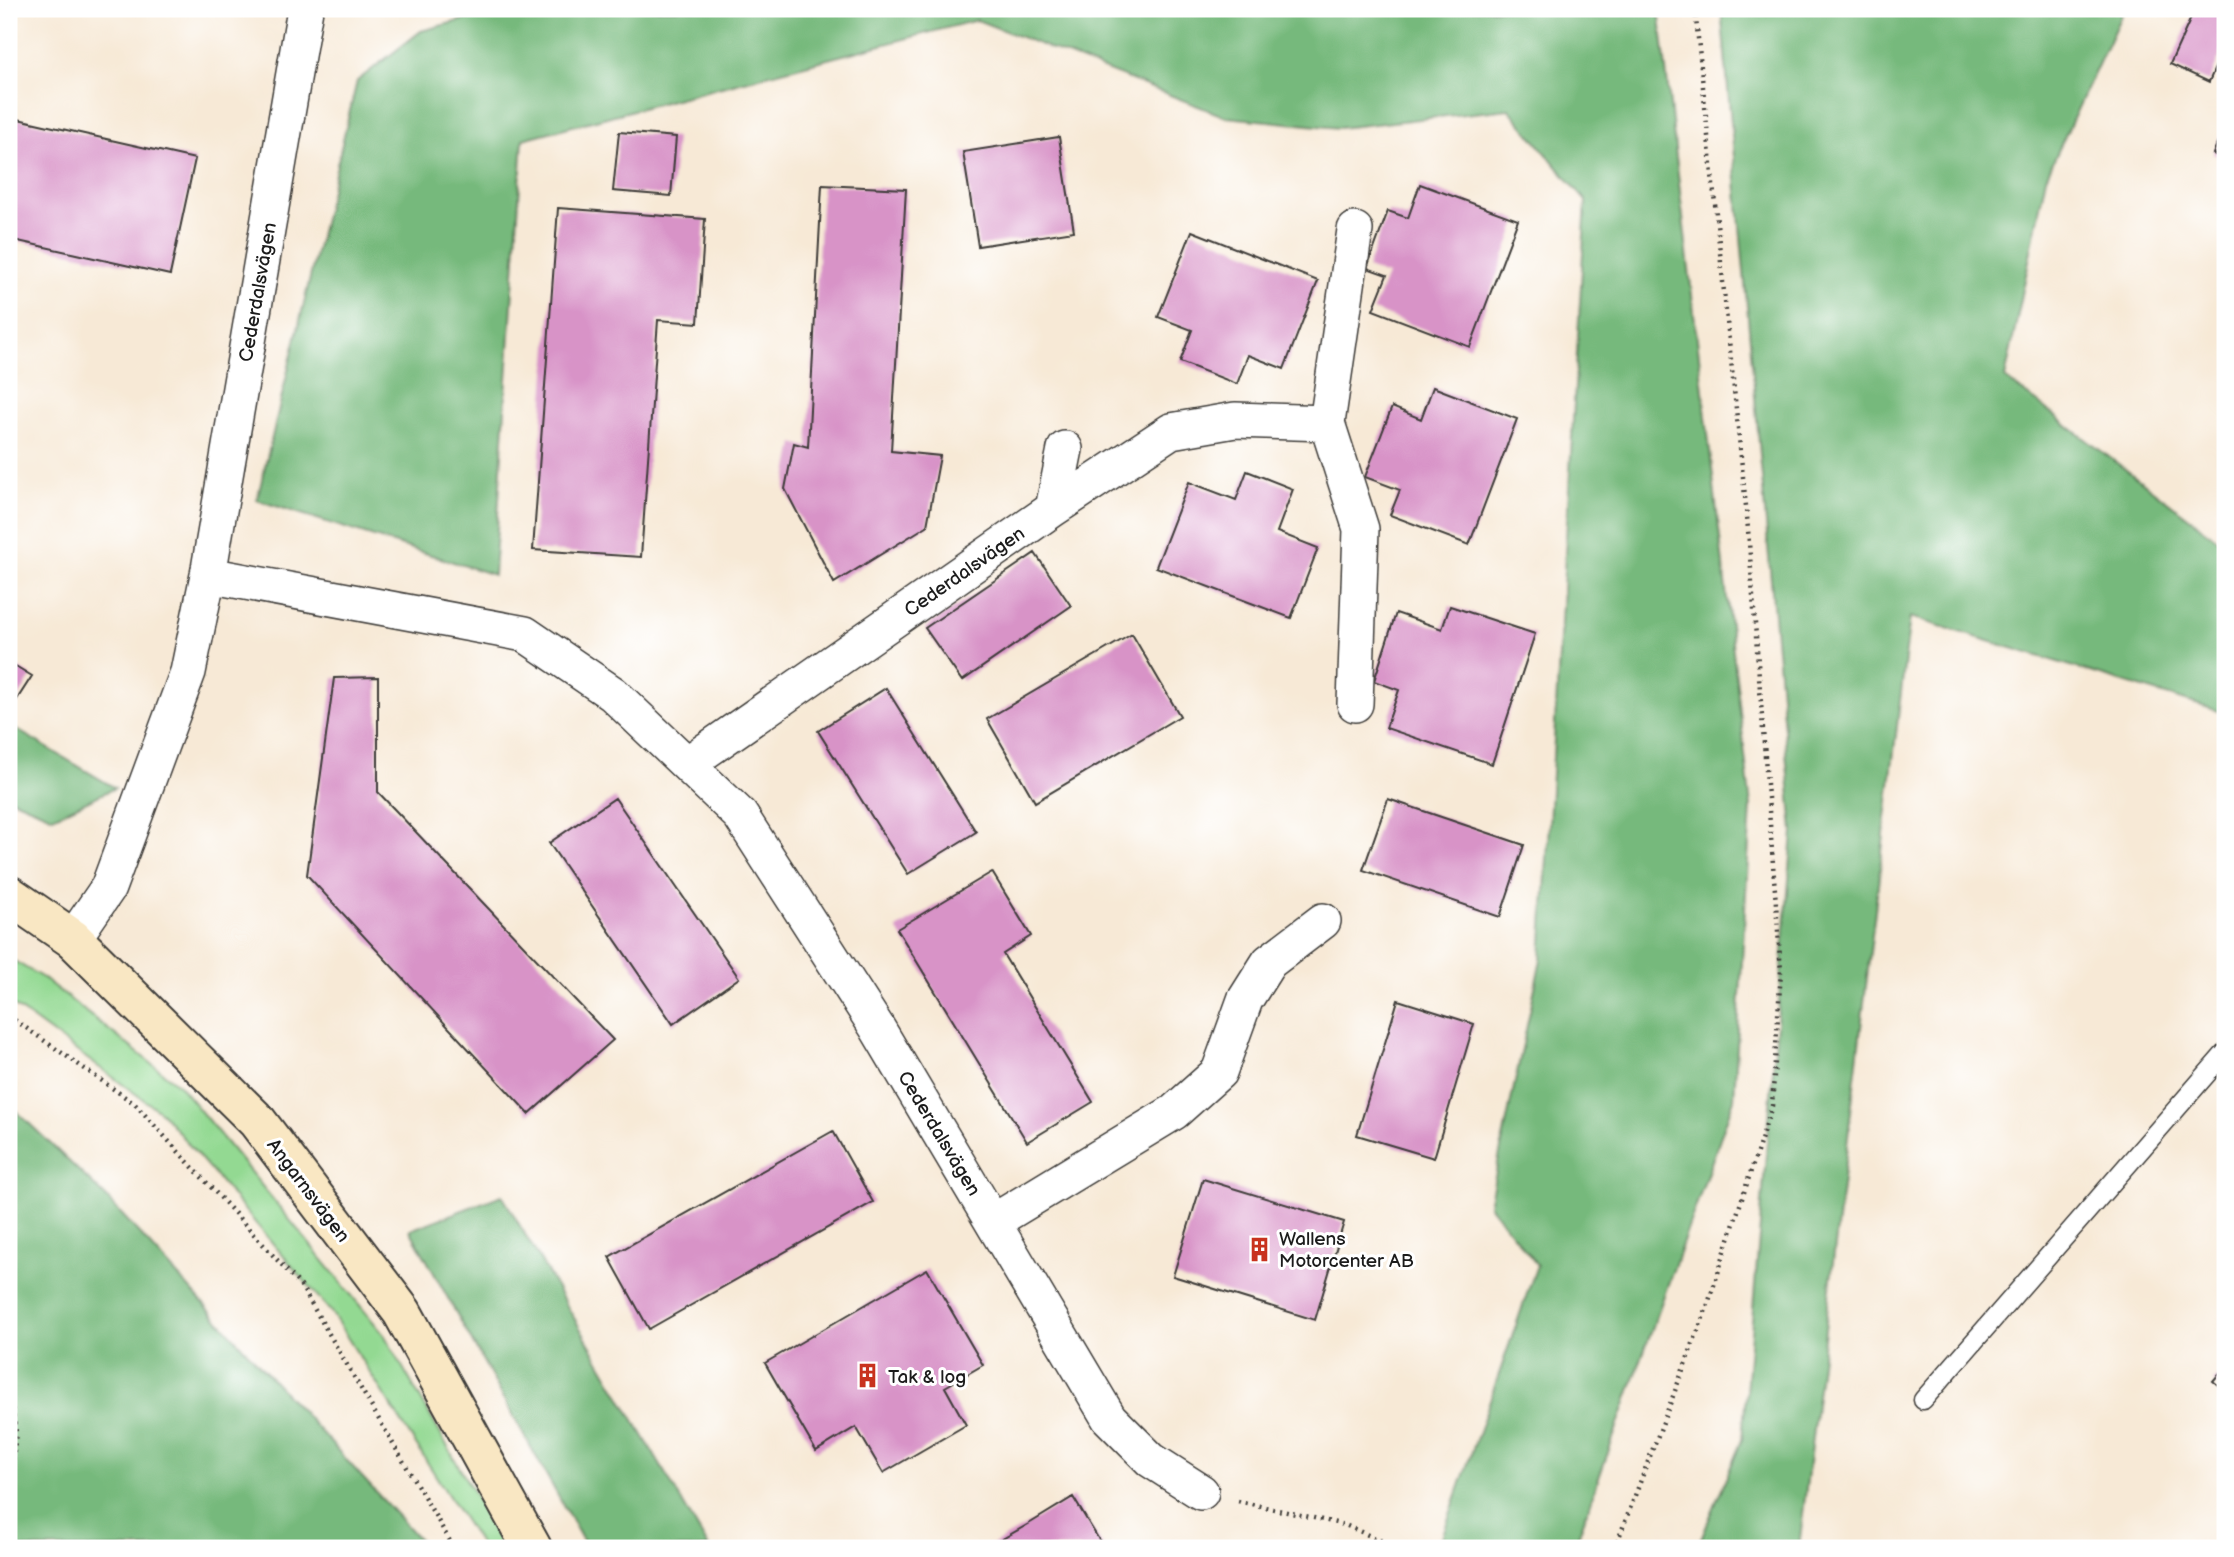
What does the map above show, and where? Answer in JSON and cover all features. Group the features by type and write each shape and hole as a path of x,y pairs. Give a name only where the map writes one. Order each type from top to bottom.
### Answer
{"main road":[{"name":"Angarnsvägen","path":"9,895 73,939 257,1121 402,1312 532,1548"}],"street":[{"name":"Cederdalsvägen","path":"73,939 108,888 188,673 208,575 305,9"},
{"path":"1355,230 1327,423 1361,529 1355,704"},
{"name":"Cederdalsvägen","path":"687,764 1052,509 1171,430 1235,420 1327,423"},
{"path":"1052,509 1065,449"},
{"name":"Cederdalsvägen","path":"208,575 525,634 613,694 740,815 876,1026 1109,1418 1151,1460 1201,1492"},
{"path":"993,1222 1174,1112 1219,1072 1245,1000 1269,962 1323,921"}],"lane":[{"path":"1923,1400 2225,1053"}],"path":[{"path":"1615,1548 1707,1307 1772,1106 1781,971 1747,516 1695,9"},
{"path":"9,1016 135,1104 301,1286 454,1548"},
{"path":"9,1388 16,1432 9,1498 13,1540 9,1548"},
{"path":"1201,1492 1345,1525 1398,1548"}],"green space":[{"path":"504,9 1659,9 1751,807 1734,1099 1574,1548 1440,1543 1537,1265 1489,1205 1541,959 1586,201 1509,109 1339,128 1226,117 977,20 523,139 494,575 257,500 357,81 421,31"},
{"path":"1721,9 2124,9 2046,177 2005,378 2225,545 2225,713 1910,617 1800,1548 1697,1548 1742,1440 1793,832"},
{"path":"9,725 115,788 53,817 9,798"},
{"path":"9,958 43,978 180,1086 385,1336 505,1548 482,1548 331,1312 162,1113 9,1002"},
{"path":"9,1104 104,1195 427,1548 9,1548"},
{"path":"502,1195 709,1548 587,1548 410,1230"}],"building":[{"path":"2195,9 2217,9 2225,12 2225,44 2209,82 2170,64"},
{"path":"9,117 195,159 170,275 9,239"},
{"path":"2225,124 2225,159 2213,154"},
{"path":"619,132 676,137 671,196 613,191"},
{"path":"1059,137 1074,231 978,246 963,152"},
{"path":"1420,184 1518,220 1470,347 1373,310 1387,275 1367,268 1388,211 1408,218"},
{"path":"822,185 906,189 891,451 940,456 927,526 834,583 785,489 794,443 808,447"},
{"path":"558,208 705,219 698,323 658,320 641,557 533,550"},
{"path":"1192,231 1318,281 1284,369 1248,355 1237,384 1180,362 1192,330 1158,317"},
{"path":"1433,387 1517,419 1469,545 1390,515 1400,490 1365,477 1392,407 1421,419"},
{"path":"1247,471 1293,489 1277,532 1318,548 1291,618 1156,567 1189,482 1236,500"},
{"path":"1035,553 1071,606 962,681 925,628"},
{"path":"1450,606 1535,634 1492,764 1386,728 1399,690 1374,681 1396,613 1442,629"},
{"path":"1132,634 1180,716 1035,802 987,719"},
{"path":"9,662 32,676 12,707 9,705"},
{"path":"378,677 378,792 613,1040 529,1114 307,875 334,678"},
{"path":"886,688 976,832 908,874 818,731"},
{"path":"615,798 739,978 673,1024 549,843"},
{"path":"1388,799 1524,845 1500,917 1363,870"},
{"path":"992,872 1031,936 1003,954 1093,1102 1027,1142 897,929"},
{"path":"1398,1000 1474,1024 1434,1158 1357,1135"},
{"path":"833,1131 873,1202 649,1329 609,1257"},
{"name":"Wallens Motorcenter AB","path":"1203,1179 1344,1222 1315,1320 1173,1276"},
{"name":"Tak & log","path":"927,1269 983,1365 945,1387 966,1425 883,1473 856,1427 816,1451 765,1363"},
{"path":"2225,1367 2225,1391 2213,1381"},
{"path":"1073,1497 1104,1548 987,1548 1032,1522"}],"place":[{"name":"Wallens Motorcenter AB","path":"1259,1249"},
{"name":"Tak & log","path":"868,1376"}]}
